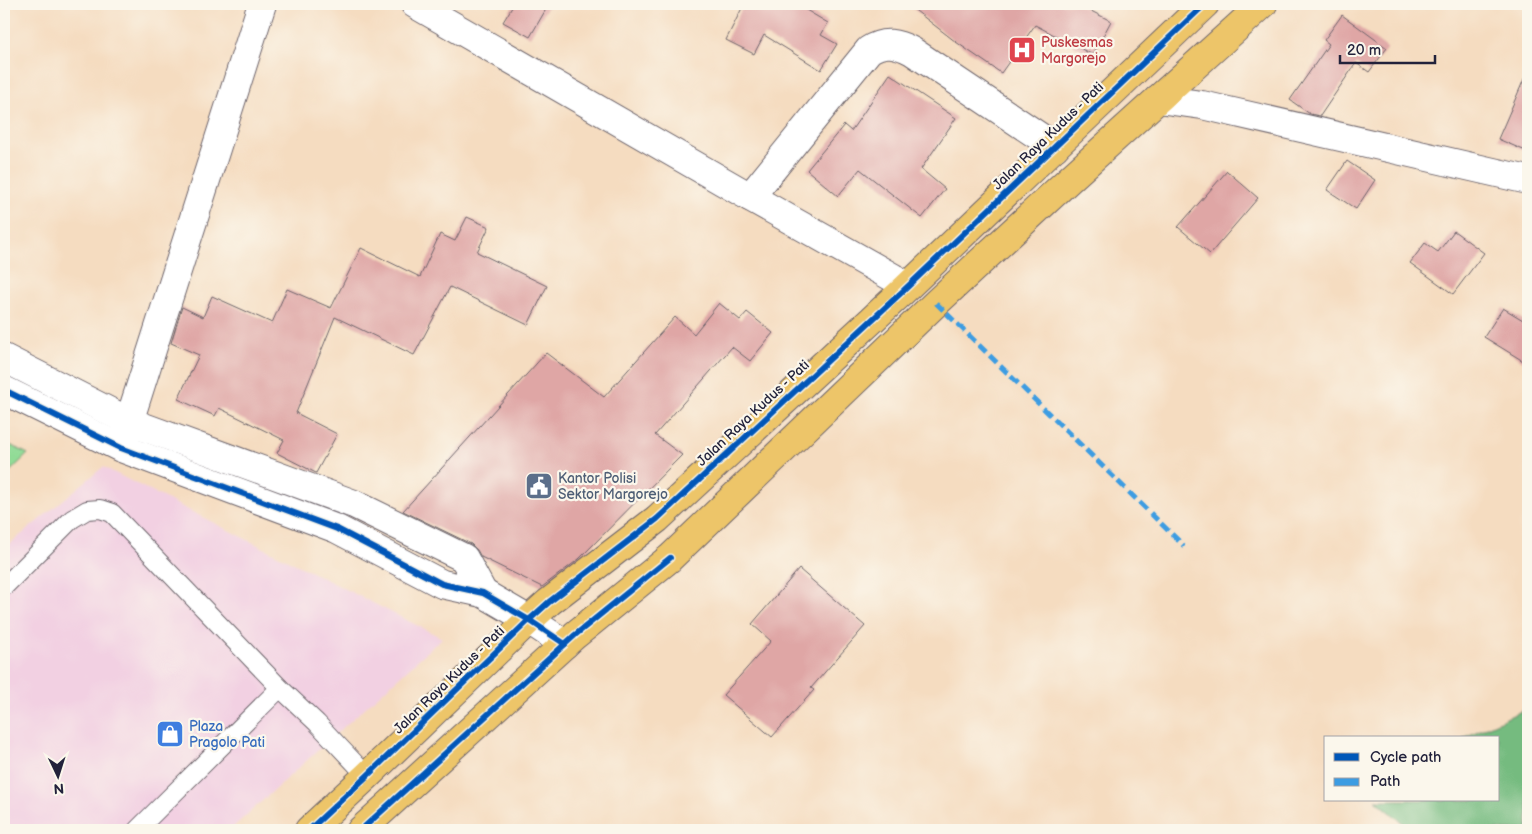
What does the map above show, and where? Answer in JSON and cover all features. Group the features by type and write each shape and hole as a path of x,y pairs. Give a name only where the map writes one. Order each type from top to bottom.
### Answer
{"main road":[{"name":"Jalan Raya Kudus - Pati","path":"309,830 549,602 657,519 908,286 1205,4"},
{"path":"362,830 565,644 670,558 936,303 1264,4"}],"street":[{"path":"121,448 262,4"},
{"path":"415,4 908,286"},
{"path":"750,197 869,50 877,44 889,43 912,51 1055,147"},
{"path":"1158,99 1202,104 1528,180"},
{"path":"4,358 130,422 354,504 464,558 483,593"},
{"path":"4,390 121,448 337,530 442,584 483,593 565,644"},
{"path":"337,530 354,504"}],"lane":[{"path":"4,587 72,519 87,510 100,509 112,513 367,776"},
{"path":"137,830 280,688"}],"shaded area":[{"name":"Plaza Pragolo Pati","path":"103,467 442,638 230,830 4,830 4,549"}],"green space":[{"path":"4,442 28,454 4,477"},
{"path":"1528,708 1528,830 1411,830 1378,802 1500,802 1500,736 1467,736"}],"building":[{"path":"514,4 549,4 530,37 503,22"},
{"path":"744,4 796,4 828,23 821,35 837,44 821,70 764,35 754,54 726,40"},
{"path":"907,4 1077,4 1111,21 1093,55 1035,25 1001,73 956,42"},
{"path":"1342,15 1387,48 1369,72 1356,63 1320,116 1310,114 1290,100 1329,44 1324,40"},
{"path":"1528,70 1528,152 1498,139"},
{"path":"890,74 956,118 921,169 945,189 922,218 860,169 838,196 807,170 844,125 851,131"},
{"path":"1347,161 1375,180 1356,209 1327,190"},
{"path":"1227,171 1258,198 1210,254 1178,227"},
{"path":"467,217 489,227 477,252 547,286 528,325 450,287 414,355 335,317 296,413 337,434 316,473 277,453 284,440 219,408 215,416 178,399 199,355 171,343 182,307 203,317 212,296 272,323 287,289 331,308 361,248 420,277 440,234 455,241"},
{"path":"1454,231 1484,253 1453,294 1410,263 1425,243 1438,252"},
{"name":"Kantor Polisi Sektor Margorejo","path":"719,303 740,320 747,312 773,333 750,361 732,347 655,435 682,455 579,559 542,587 481,557 471,544 403,511 546,353 604,397 675,317 694,334"},
{"path":"1503,308 1528,323 1528,364 1484,337"},
{"path":"799,569 865,626 811,688 814,690 772,737 723,695 771,641 752,624"}],"marked path":[{"path":"936,303 1184,546"}],"cycle path":[{"path":"309,830 549,602 657,519 902,292 1205,4"},
{"path":"4,390 121,448 337,529 442,584 483,593 565,644"},
{"path":"361,830 575,635 670,558"}],"place":[{"name":"Puskesmas Margorejo","path":"1022,50"},
{"name":"Kantor Polisi Sektor Margorejo","path":"539,486"},
{"name":"Plaza Pragolo Pati","path":"170,734"}]}
